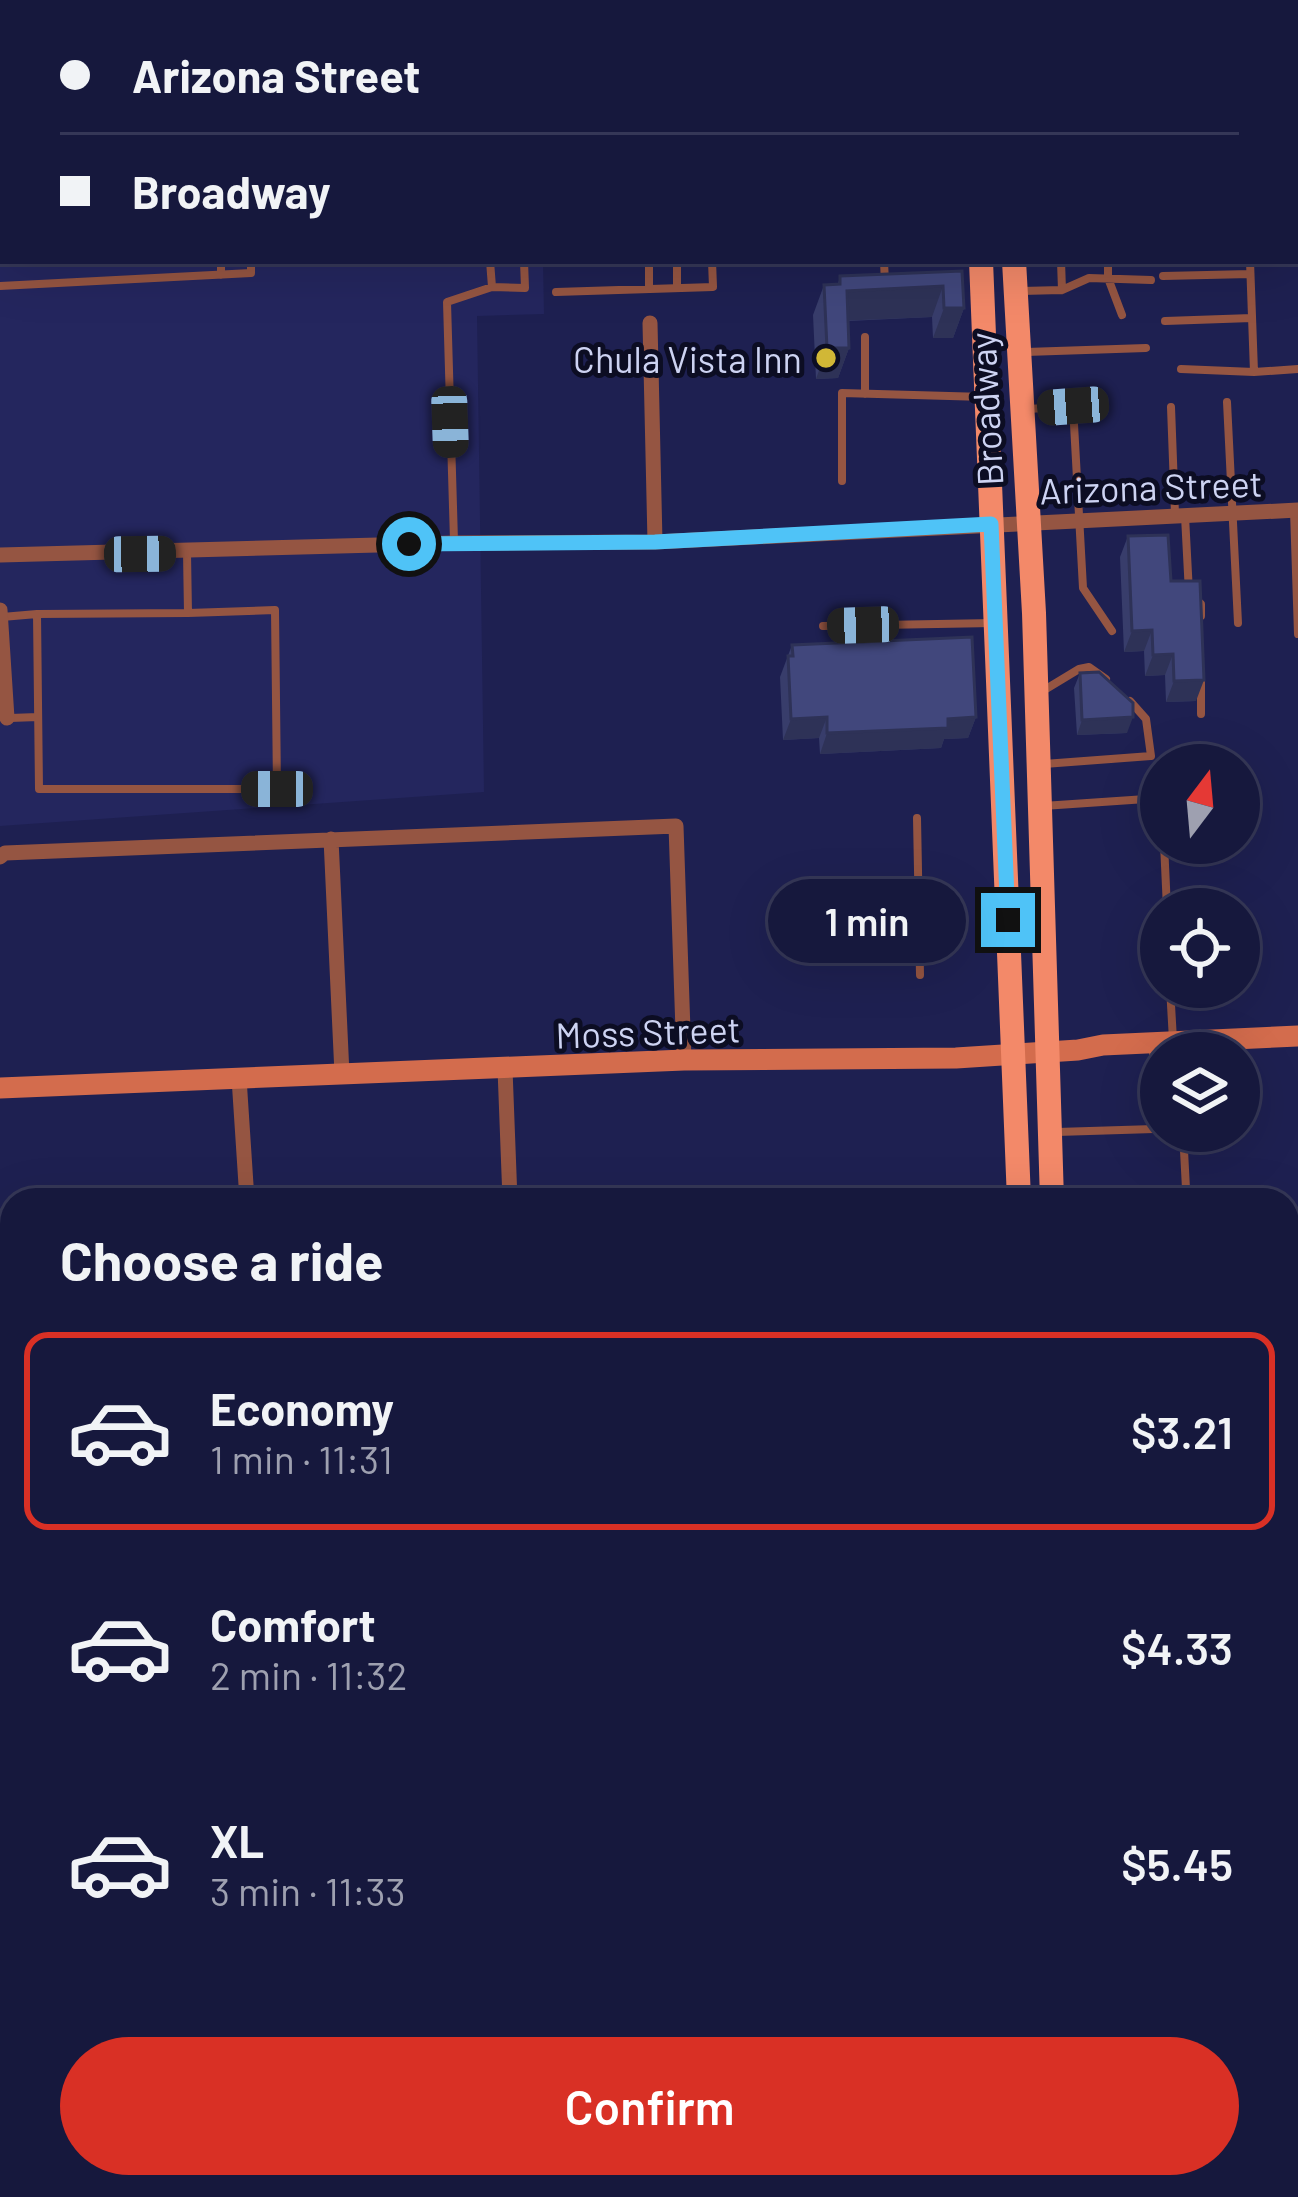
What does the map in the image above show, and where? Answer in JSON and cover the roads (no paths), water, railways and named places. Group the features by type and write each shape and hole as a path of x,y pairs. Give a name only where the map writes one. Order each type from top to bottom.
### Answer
{"main road":[{"name":"Broadway","path":"981,264 1019,1188"},
{"name":"Broadway","path":"1014,264 1051,1188"}],"street":[{"path":"650,323 655,542"},
{"name":"Arizona Street","path":"0,555 655,542 1296,510"},
{"path":"1,613 7,718"},
{"path":"0,857 5,853 676,826 684,1060"},
{"path":"332,839 342,1074"},
{"name":"Moss Street","path":"1260,1039 1298,1036"},
{"name":"Moss Street","path":"0,1088 1140,1047"},
{"path":"505,1069 510,1188"},
{"path":"239,1078 246,1188"}],"lane":[{"path":"220,264 221,275"},
{"path":"0,286 251,273 251,264"},
{"path":"490,264 492,287"},
{"path":"454,543 447,302 492,287 525,288 524,264"},
{"path":"649,264 650,289"},
{"path":"676,264 677,288"},
{"path":"556,292 713,287 712,264"},
{"path":"884,264 885,292"},
{"path":"1060,264 1063,290"},
{"path":"1108,264 1108,278 1122,315"},
{"path":"1250,264 1254,372"},
{"path":"1163,276 1250,274"},
{"path":"1016,291 1063,290 1089,278 1150,280"},
{"path":"1165,321 1252,318"},
{"path":"865,337 865,394"},
{"path":"1018,352 1146,348"},
{"path":"1181,369 1298,369"},
{"path":"842,481 842,393 986,397"},
{"path":"1227,402 1238,623"},
{"path":"1021,410 1073,406 1083,588 1112,631"},
{"path":"1171,407 1189,593 1201,604 1201,626"},
{"path":"1296,510 1298,634"},
{"path":"187,553 188,614"},
{"path":"1,613 275,610 277,789 39,789 37,614"},
{"path":"823,626 995,623"},
{"path":"1035,696 1079,669 1089,668 1112,684"},
{"path":"1201,670 1201,714"},
{"path":"1036,764 1151,756 1146,719 1124,696"},
{"path":"7,718 38,717"},
{"path":"1038,806 1140,799"},
{"path":"916,818 920,975"},
{"path":"1049,1132 1140,1129"},
{"path":"1185,1152 1186,1188"}],"place":[{"name":"Chula Vista Inn","path":"826,358"}]}
